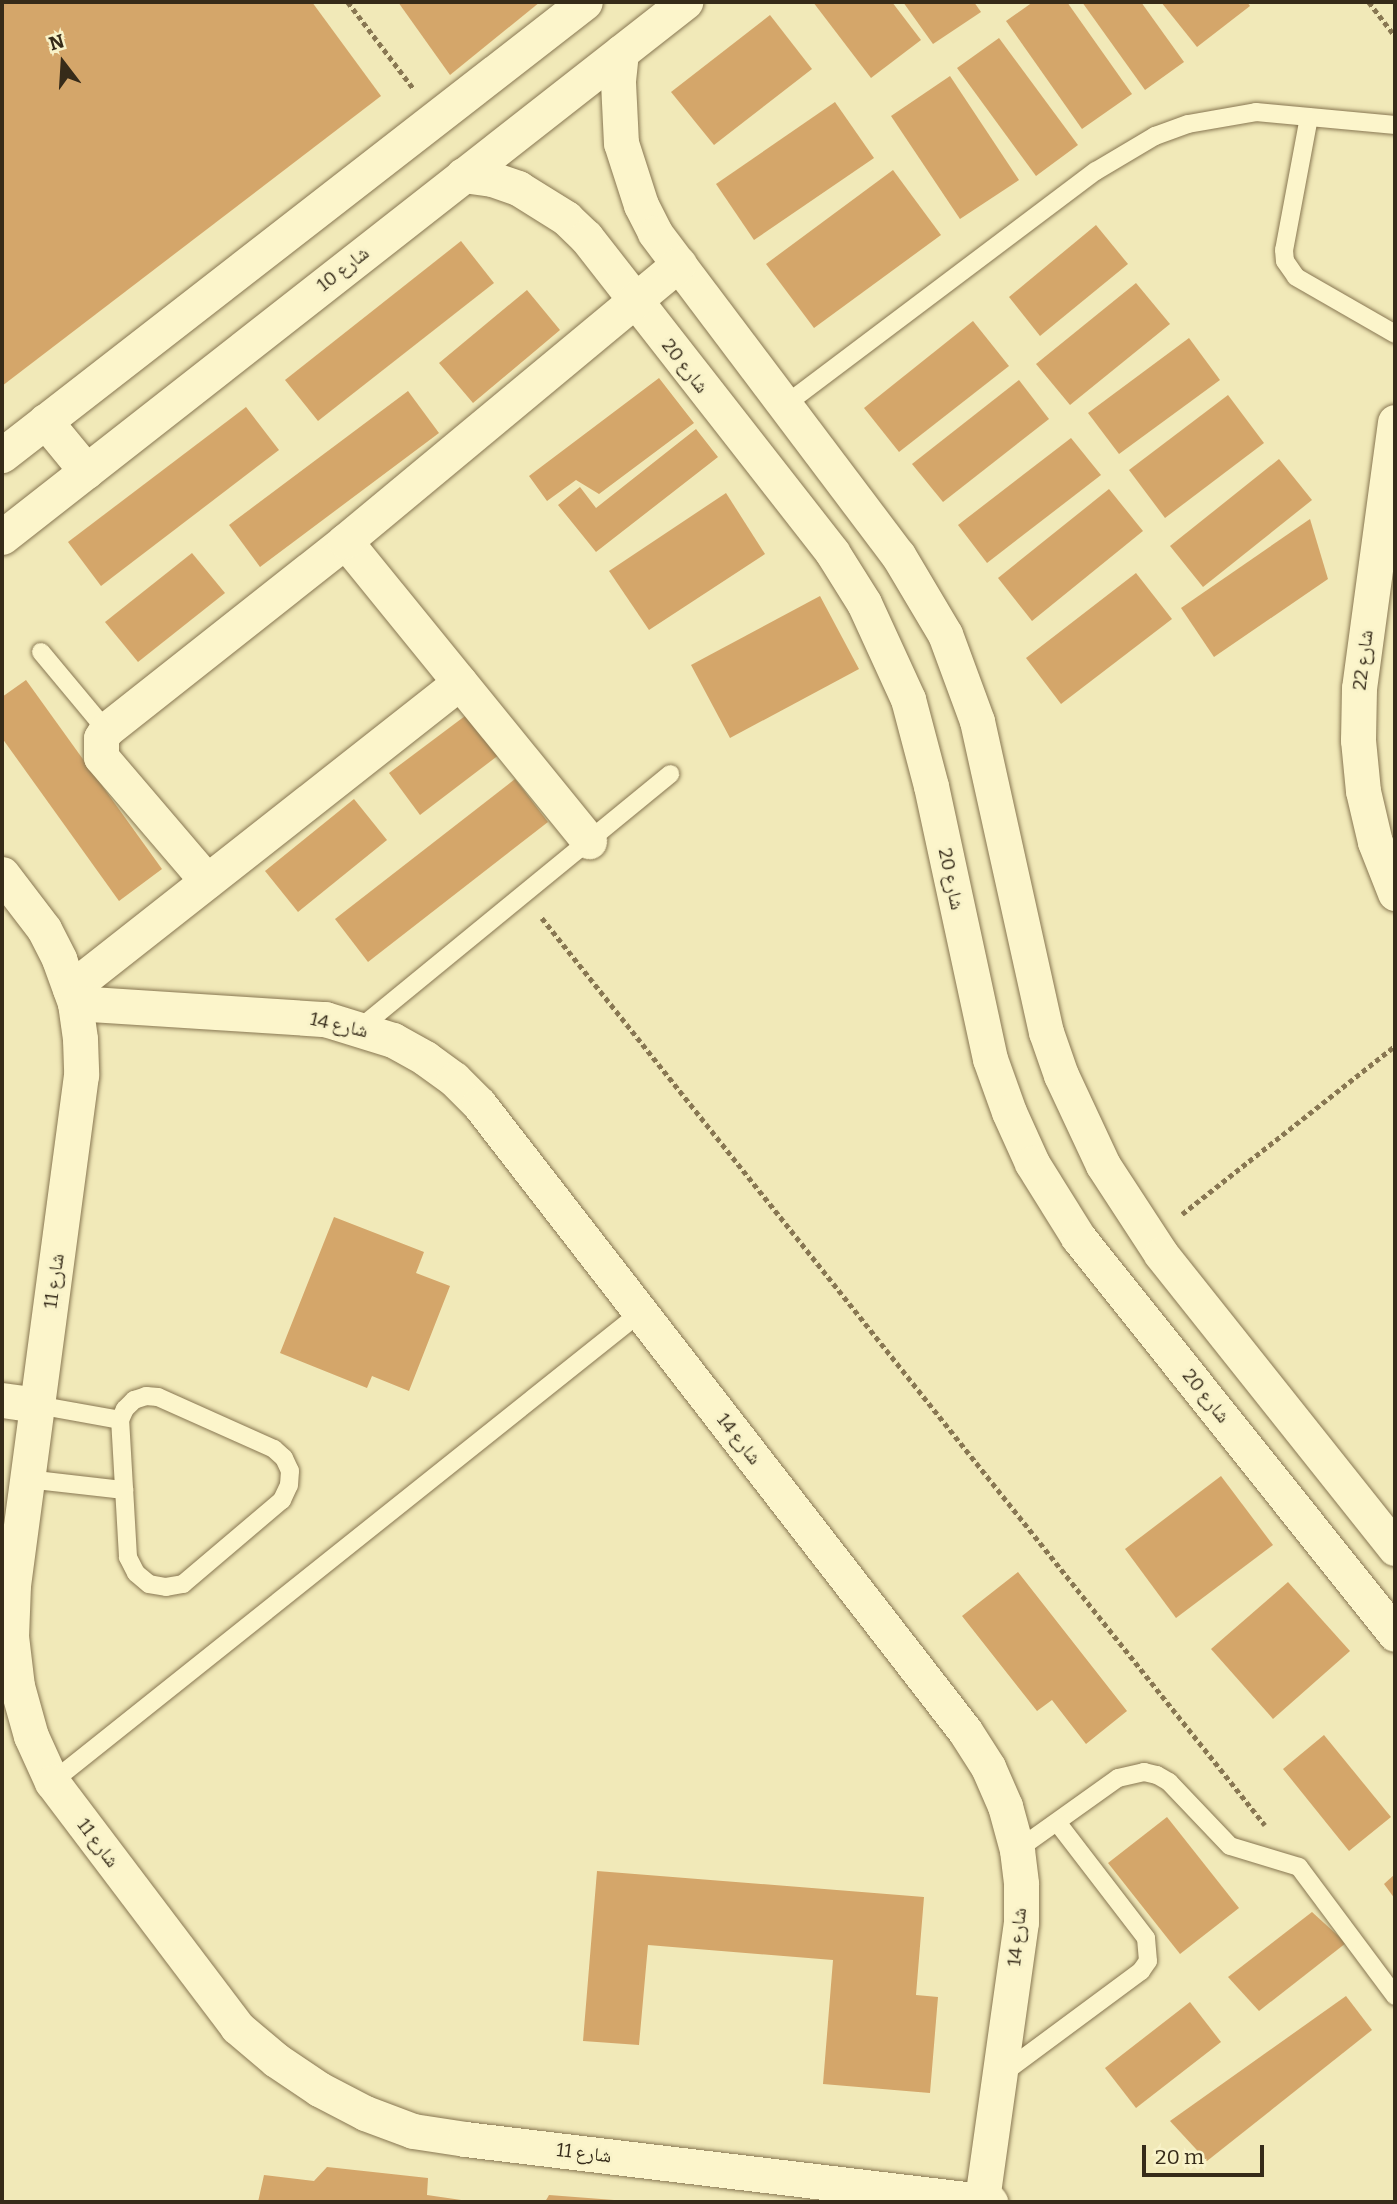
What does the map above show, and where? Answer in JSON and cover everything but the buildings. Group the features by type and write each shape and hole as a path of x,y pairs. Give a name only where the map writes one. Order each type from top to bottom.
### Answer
{"street":[{"path":"2,454 585,2"},
{"name":"شارع 10","path":"2,537 685,2"},
{"path":"621,52 618,112 629,174 655,233 898,555 946,634 977,721 1035,987 1061,1075 1103,1165 1151,1239 1395,1548"},
{"name":"شارع 20","path":"463,175 492,179 518,188 566,218 586,237 832,552 864,603 890,657 921,742 990,1059 1009,1112 1054,1201 1078,1237 1395,1634"},
{"path":"207,881 101,757 99,747 106,730 345,541 679,264"},
{"path":"45,421 86,471"},
{"name":"شارع 22","path":"1395,422 1359,688 1358,740 1363,792 1375,842 1395,893"},
{"path":"345,541 589,841"},
{"path":"72,996 207,881 460,682"},
{"name":"شارع 11","path":"2,874 44,929 72,996 80,1039 81,1075 13,1585 11,1636 17,1686 31,1736 52,1782 237,2027 276,2060 318,2089 365,2113 413,2131 465,2139 986,2202"},
{"name":"شارع 14","path":"72,996 325,1019 360,1028 425,1058 479,1104 965,1731 993,1777 1005,1806 1017,1850 1021,1922 999,2077 986,2202"},
{"path":"2,1400 37,1405"}],"lane":[{"path":"785,405 1125,151 1188,124 1256,112 1395,125"},
{"path":"1309,117 1284,250 1285,261 1296,277 1395,334"},
{"path":"41,652 106,730"},
{"path":"360,1028 670,775"},
{"path":"52,1782 641,1312"},
{"path":"159,1397 274,1449 284,1458 290,1471 289,1485 282,1500 183,1584 166,1587 149,1584 136,1573 128,1557 124,1490 120,1420 134,1400 159,1397"},
{"path":"37,1405 120,1420"},
{"path":"27,1479 124,1490"},
{"path":"1017,1850 1118,1778 1144,1772 1169,1782 1230,1846 1299,1867 1395,1996"},
{"path":"999,2077 1141,1970 1148,1961 1146,1938 1057,1822"}],"path":[{"path":"348,2 436,118"},
{"path":"1369,2 1395,36"},
{"path":"523,894 1299,1867"},
{"path":"1151,1239 1395,1046"}]}
